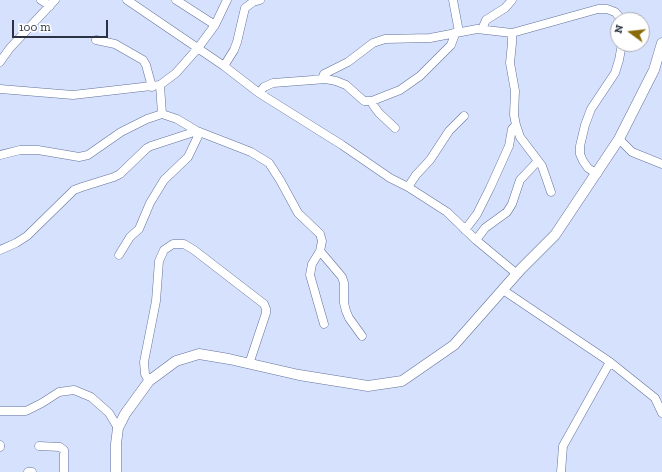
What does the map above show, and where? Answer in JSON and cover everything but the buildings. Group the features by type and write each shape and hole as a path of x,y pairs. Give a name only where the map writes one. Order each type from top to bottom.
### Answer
{"main road":[{"path":"116,472 116,444 118,428 125,414 149,381 176,361 199,354 229,359 299,375 368,386 402,381 454,345 517,274 555,235 619,139 654,70 662,43"}],"street":[{"path":"1,59 52,3 41,0"},
{"path":"127,0 224,66 259,93 342,145 390,178 408,187 447,212 476,240 517,274"},
{"path":"176,0 215,25"},
{"path":"0,89 73,95 156,86 176,73 198,48 215,25 226,0"},
{"path":"224,66 237,42 245,8 252,2 260,0"},
{"path":"259,93 264,87 273,83 303,82 322,79 341,83 364,101 372,101 400,90 420,76 451,45 456,32 453,0"},
{"path":"482,29 486,20 505,8 512,0"},
{"path":"322,79 324,74 348,62 373,43 380,40 389,38 430,38 456,32 482,29 512,33 598,9 615,12"},
{"path":"512,33 510,63 515,91 514,115 516,125 520,137 546,174 552,192"},
{"path":"96,40 115,44 143,60 156,86 162,114"},
{"path":"596,174 588,168 583,161 580,154 580,146 585,124 591,109 615,73 620,52"},
{"path":"372,101 378,113 395,128"},
{"path":"0,155 20,150 38,150 84,157 121,132 147,119 162,114 177,119 199,131 251,152 269,163 298,213 320,234 322,242 320,251 312,264 310,275 324,324"},
{"path":"408,187 416,175 430,160 449,131 464,116"},
{"path":"466,230 477,214 490,188 508,146 512,130 516,125"},
{"path":"0,250 27,236 74,190 114,178 151,146 199,131"},
{"path":"119,255 130,237 139,229 150,203 164,180 188,157 199,131"},
{"path":"619,139 632,152 662,164"},
{"path":"476,240 486,228 507,212 514,200 520,180 538,161"},
{"path":"149,381 145,374 144,362 156,301 159,261 164,250 173,244 184,244 194,250 264,304 266,313 249,364"},
{"path":"320,251 342,277 344,283 344,303 346,311 349,318 362,336"},
{"path":"503,290 610,362 655,398 662,412"},
{"path":"561,472 563,446 610,362"},
{"path":"0,411 26,411 59,392 74,390 91,397 108,413 118,428"},
{"path":"39,446 60,447 64,450 64,472"}]}
